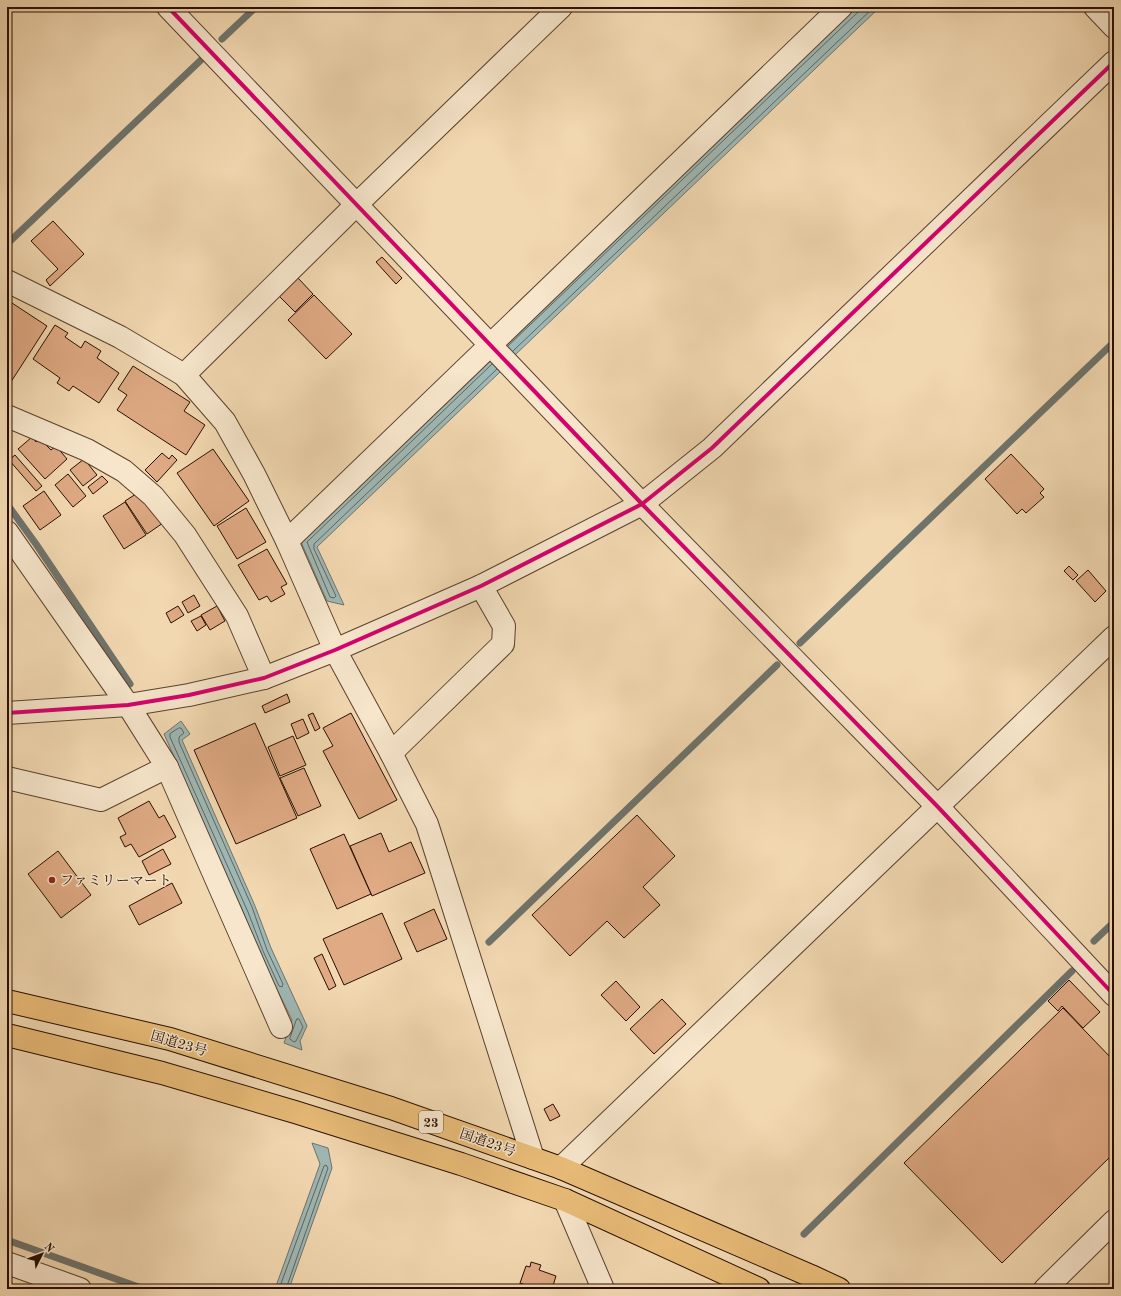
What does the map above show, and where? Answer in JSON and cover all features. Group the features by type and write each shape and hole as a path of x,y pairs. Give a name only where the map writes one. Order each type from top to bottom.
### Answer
{"highway":[{"name":"国道23号","path":"7,1001 170,1039 391,1108 561,1168 839,1289"},
{"name":"23","path":"7,1034 162,1073 288,1110 461,1164 565,1200 759,1289"}],"street":[{"path":"168,7 642,504 938,807 1114,995"},
{"path":"184,375 356,204 561,7"},
{"path":"287,541 493,348 841,7"},
{"path":"1095,7 1114,27"},
{"path":"7,713 128,705 189,695 264,678 335,650 480,586 642,504 712,448 1114,62"},
{"path":"7,281 120,336 184,375 225,422 254,474 287,541 335,650 391,753 427,824 533,1158"},
{"path":"7,416 87,450 124,471 153,496 185,535 237,616 264,678"},
{"path":"7,532 128,705 168,767 281,1027"},
{"path":"391,753 503,644 504,626 480,586"},
{"path":"561,1168 1114,637"},
{"path":"7,778 101,800 168,767"},
{"path":"565,1200 603,1289"},
{"path":"1045,1289 1114,1221"},
{"path":"7,1263 80,1289"}],"water":[{"path":"857,7 880,7 515,355 501,371 317,547 344,605 327,601 301,542 505,343"},
{"path":"181,721 190,734 182,740 255,906 271,948 307,1026 300,1041 302,1050 284,1043 292,1020 259,953 244,914 164,734"},
{"path":"312,1143 328,1148 332,1168 289,1289 275,1289 320,1164"}],"building":[{"path":"53,221 84,254 50,286 46,280 58,269 31,241"},
{"path":"382,257 402,278 396,284 376,262"},
{"path":"298,278 313,294 295,312 279,296"},
{"path":"314,295 352,334 326,359 288,320"},
{"path":"12,303 47,326 7,388 7,310"},
{"path":"55,325 68,333 65,337 81,348 85,341 101,351 97,358 119,373 99,403 73,386 69,391 57,383 60,378 33,359"},
{"path":"133,366 190,402 184,411 205,425 186,455 117,410 127,395 118,389"},
{"path":"32,437 36,442 40,439 51,450 56,446 67,459 45,479 18,449"},
{"path":"213,449 249,501 214,526 177,473"},
{"path":"162,453 169,459 172,455 177,460 157,482 145,470"},
{"path":"1011,454 1044,489 1040,493 1044,497 1026,513 1022,509 1017,514 985,479"},
{"path":"15,455 42,486 36,491 9,460"},
{"path":"84,459 97,475 83,486 70,470"},
{"path":"68,474 86,496 73,507 55,485"},
{"path":"102,476 108,482 93,494 88,487"},
{"path":"44,491 61,515 40,530 23,506"},
{"path":"136,494 163,523 147,534 125,501"},
{"path":"125,502 146,535 124,549 103,516"},
{"path":"246,508 266,542 237,559 217,526"},
{"path":"267,549 287,584 281,587 285,594 271,602 267,596 259,600 238,565"},
{"path":"1069,566 1078,575 1073,580 1064,571"},
{"path":"1088,570 1106,591 1095,602 1076,581"},
{"path":"194,595 200,606 188,613 182,602"},
{"path":"178,606 184,615 171,623 166,613"},
{"path":"217,606 225,621 210,630 201,615"},
{"path":"201,616 206,625 197,631 191,621"},
{"path":"287,694 290,702 265,713 262,706"},
{"path":"313,713 320,728 315,731 308,715"},
{"path":"351,713 397,800 359,819 323,751 333,746 323,728"},
{"path":"303,719 309,733 297,739 291,724"},
{"path":"255,723 297,818 236,844 194,750"},
{"path":"293,736 306,765 280,776 268,747"},
{"path":"304,768 321,806 298,816 280,778"},
{"path":"149,801 159,818 164,815 176,837 139,857 131,844 125,847 120,837 126,834 118,818"},
{"path":"637,815 675,856 643,887 660,905 624,938 607,921 570,956 532,915"},
{"path":"381,833 389,852 411,842 425,873 372,896 350,846"},
{"path":"344,834 371,894 337,909 310,849"},
{"path":"163,849 171,864 149,875 142,861"},
{"path":"58,851 91,895 61,918 28,874"},
{"path":"172,883 182,903 139,925 129,906"},
{"path":"434,909 447,939 417,952 404,923"},
{"path":"382,913 402,959 344,985 323,939"},
{"path":"322,954 336,986 329,990 314,958"},
{"path":"1069,980 1100,1012 1083,1028 1062,1006 1058,1011 1048,1001"},
{"path":"616,981 640,1007 626,1021 601,995"},
{"path":"662,999 686,1024 654,1054 630,1029"},
{"path":"1063,1008 1114,1061 1114,1153 1002,1263 904,1163"},
{"path":"553,1104 560,1116 550,1121 544,1109"},
{"path":"531,1262 541,1265 539,1270 556,1276 552,1289 536,1289 520,1283 526,1266 530,1267"},
{"path":"519,1284 533,1289 517,1289"}],"waterway":[{"path":"222,39 256,7"},
{"path":"7,244 201,60"},
{"path":"800,643 1114,342"},
{"path":"7,504 36,544 130,684"},
{"path":"489,942 777,665"},
{"path":"1094,941 1114,922"},
{"path":"804,1234 1072,971"},
{"path":"7,1240 144,1289"}],"cycle path":[{"path":"168,7 642,504 938,807 1114,995"},
{"path":"7,713 128,705 189,695 264,678 335,650 481,586 642,504 712,448 1114,62"}],"place":[{"name":"ファミリーマート","path":"52,880"}]}
